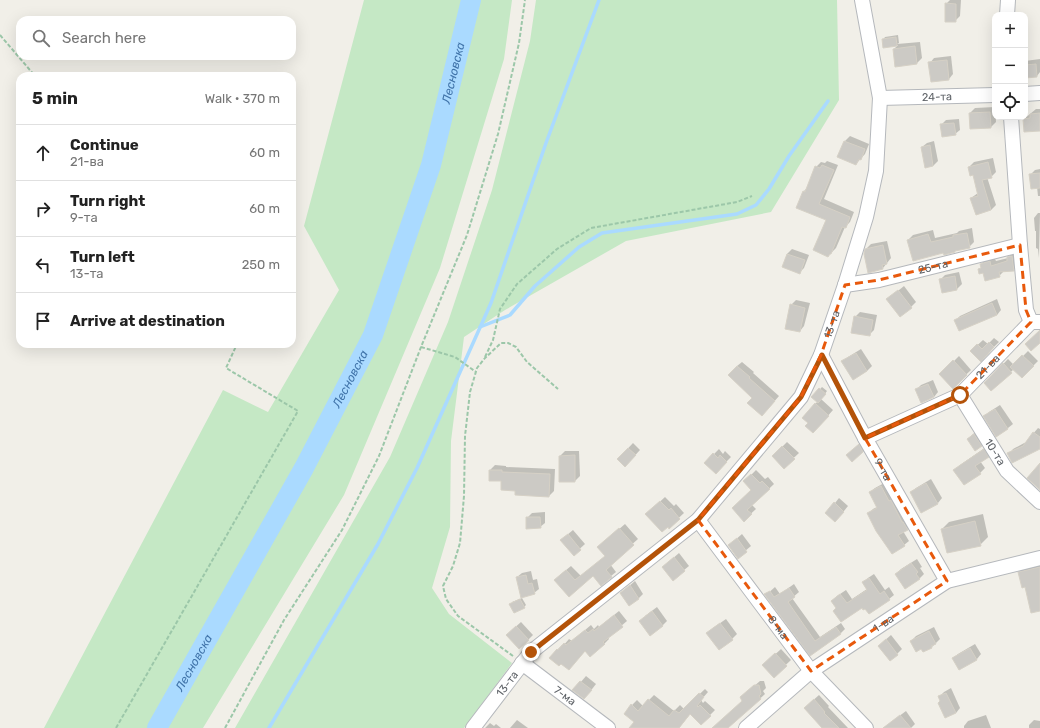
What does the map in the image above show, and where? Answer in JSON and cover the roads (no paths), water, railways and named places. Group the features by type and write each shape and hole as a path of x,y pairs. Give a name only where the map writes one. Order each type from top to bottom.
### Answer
{"street":[{"name":"13-та","path":"472,728 531,652 698,520 801,397 822,355 866,217 876,171 880,98 862,0"},
{"path":"1007,12 1008,0"},
{"path":"1028,94 1040,93"},
{"name":"24-та","path":"880,98 992,95"},
{"path":"1011,120 1026,310 1036,322"},
{"name":"25-та","path":"845,285 879,280 1020,245"},
{"name":"21-ва","path":"865,438 960,395 1036,322"},
{"name":"9-та","path":"822,355 865,438 947,582"},
{"name":"10-та","path":"960,395 1007,471 1040,502"},
{"name":"8-ма","path":"698,520 811,671 866,728"},
{"name":"1-ва","path":"746,728 811,671 947,582 1040,558"},
{"name":"7-ма","path":"522,663 608,728"}],"waterway":[{"name":"Лесновска","path":"157,728 304,468 373,335 431,165 471,0"},
{"path":"269,728 378,544 417,468 491,303 546,143 599,0"},
{"path":"480,327 510,315 535,286 579,247 602,233 737,214 756,205 769,189 789,156 828,101"}]}
